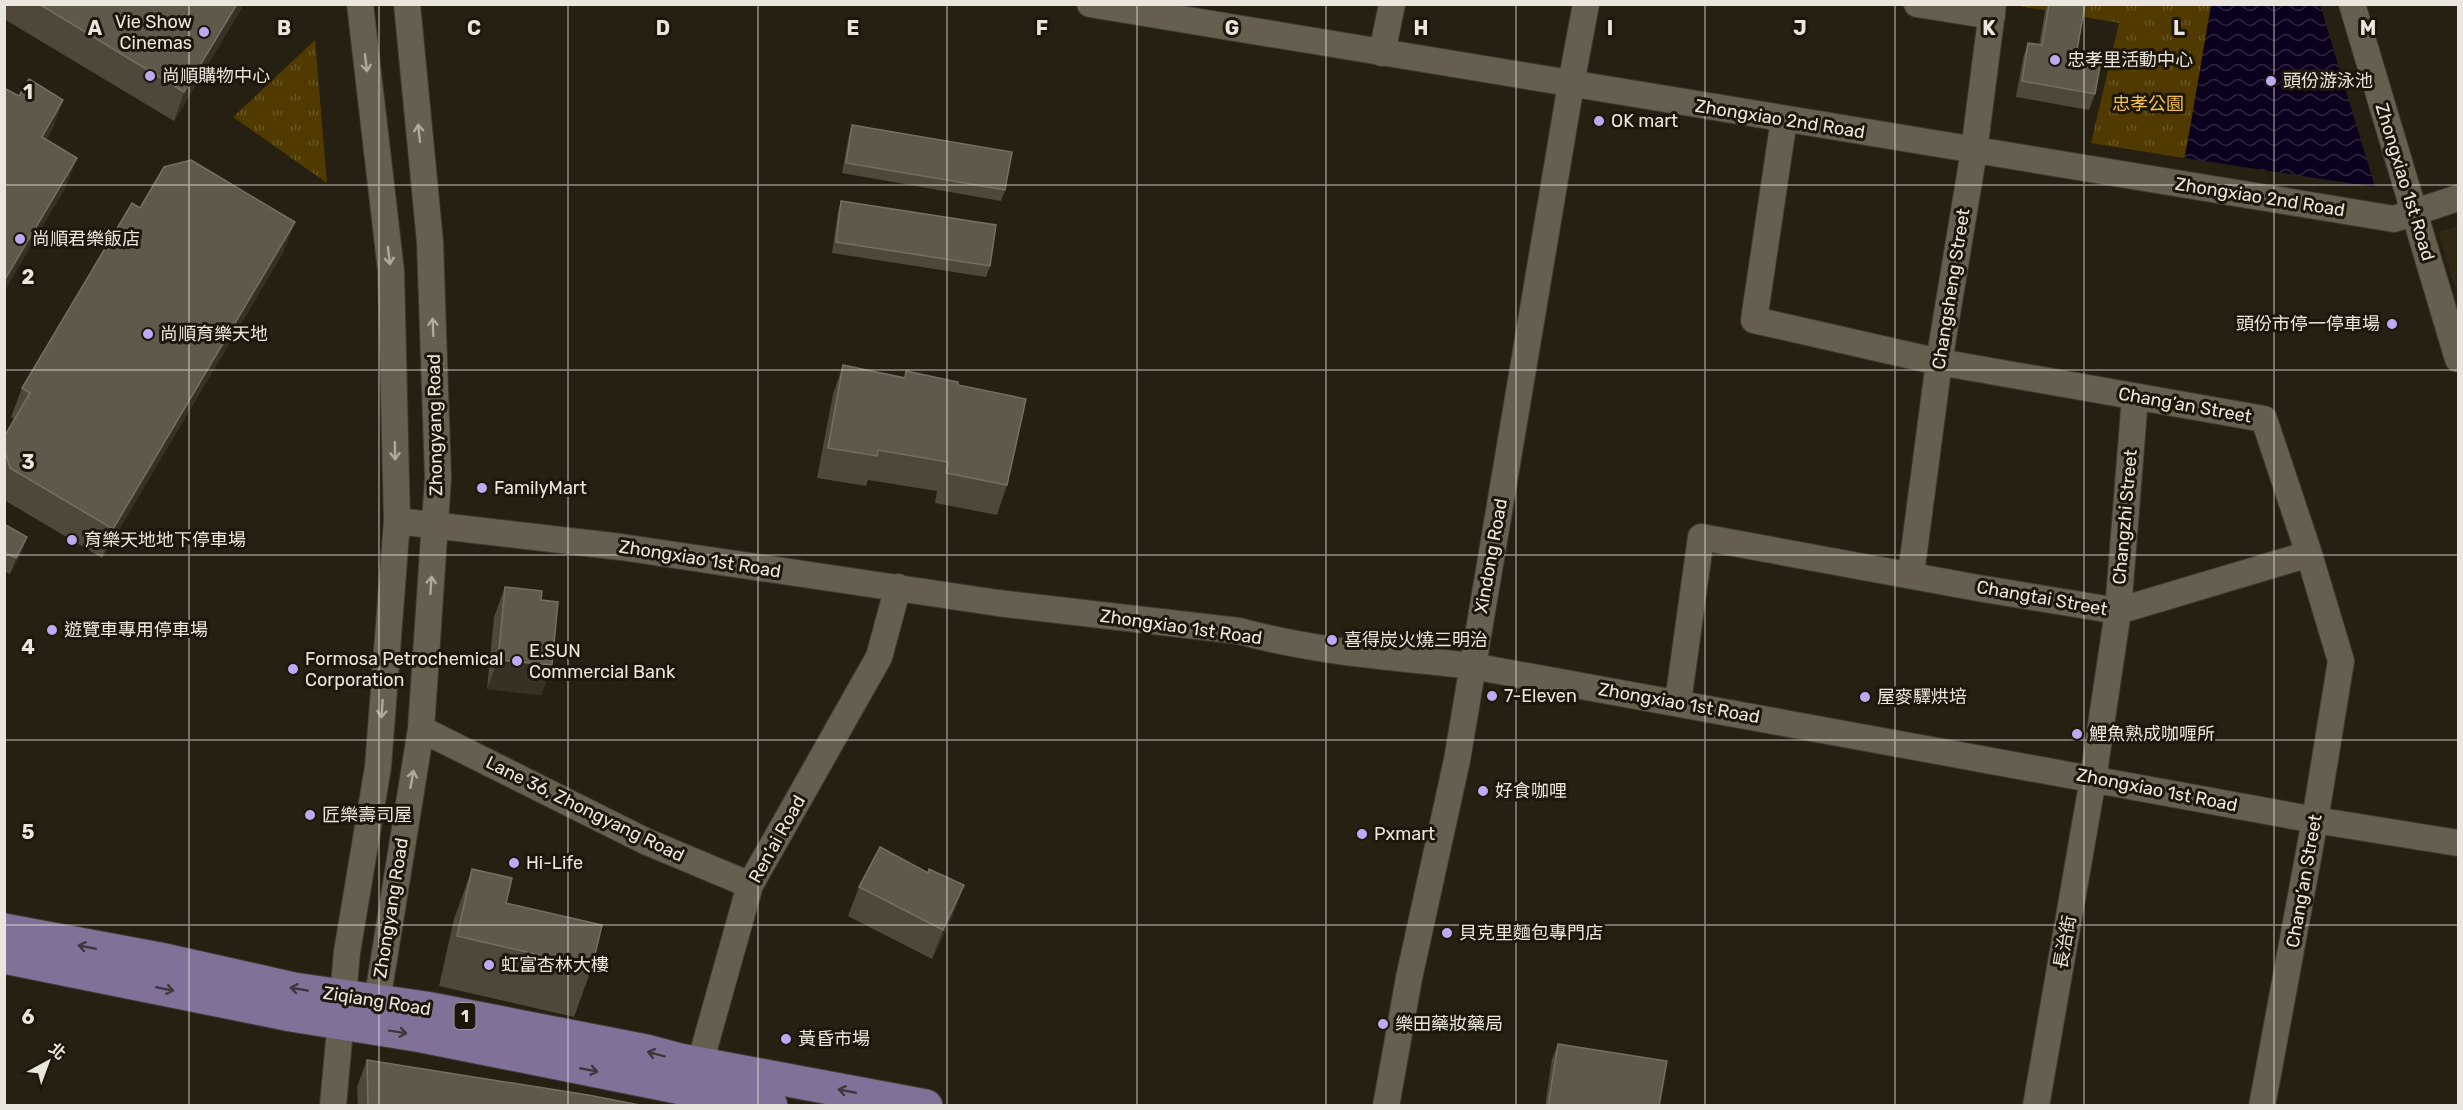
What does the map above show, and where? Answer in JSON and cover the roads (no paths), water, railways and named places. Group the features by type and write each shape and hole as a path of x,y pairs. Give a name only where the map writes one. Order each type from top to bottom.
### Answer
{"main road":[{"name":"Ziqiang Road","path":"4,930 118,966"},
{"name":"Ziqiang Road","path":"4,957 118,966 165,960 294,989 340,1009 422,1036 697,1087 926,1106"},
{"name":"Ziqiang Road","path":"340,1009 376,1002 426,1008 697,1087 771,1106"}],"street":[{"name":"Zhongyang Road","path":"333,1106 340,1009 378,767 397,521 391,271 360,4"},
{"name":"Zhongyang Road","path":"376,1002 421,729 438,478 430,242 406,4"},
{"path":"1382,53 1392,4"},
{"name":"Xindong Road","path":"1386,1106 1409,978 1457,760 1586,4"},
{"path":"1917,4 1993,10"},
{"name":"Zhongxiao 1st Road","path":"2352,4 2458,359"},
{"name":"Zhongxiao 2nd Road","path":"1095,5 2394,219 2458,198"},
{"name":"Changsheng Street","path":"1911,574 1939,362 1974,151 1993,10"},
{"name":"Chang’an Street","path":"1784,119 1754,320 1939,362 2264,419 2309,554 2341,661 2315,820 2262,1106"},
{"name":"Changzhi Street","path":"2093,779 2118,611 2135,397"},
{"name":"Zhongxiao 1st Road","path":"397,521 621,547 998,603 1239,632 1269,640 1346,652 1472,666 2315,820 2458,843"},
{"name":"Changtai Street","path":"1678,702 1701,537 1978,588 2118,611 2309,554"},
{"name":"Ren’ai Road","path":"697,1087 750,885 879,657 898,587"},
{"name":"Lane 36, Zhongyang Road","path":"421,729 645,841 750,885"},
{"name":"長治街","path":"2036,1106 2093,779"}],"water":[{"name":"頭份游泳池","path":"2211,5 2320,5 2375,187 2185,158"}],"place":[{"name":"Vie Show Cinemas","path":"204,32"},
{"name":"忠孝里活動中心","path":"2055,60"},
{"name":"尚順購物中心","path":"150,76"},
{"name":"頭份游泳池","path":"2271,81"},
{"name":"OK mart","path":"1599,121"},
{"name":"尚順君樂飯店","path":"20,239"},
{"name":"頭份市停一停車場","path":"2392,324"},
{"name":"尚順育樂天地","path":"148,334"},
{"name":"FamilyMart","path":"482,488"},
{"name":"育樂天地地下停車場","path":"72,540"},
{"name":"遊覽車專用停車場","path":"52,630"},
{"name":"喜得炭火燒三明治","path":"1332,640"},
{"name":"E.SUN Commercial Bank","path":"517,661"},
{"name":"Formosa Petrochemical Corporation","path":"293,669"},
{"name":"7-Eleven","path":"1492,696"},
{"name":"屋麥驛烘培","path":"1865,697"},
{"name":"鯉魚熟成咖喱所","path":"2077,734"},
{"name":"好食咖哩","path":"1483,791"},
{"name":"匠樂壽司屋","path":"310,815"},
{"name":"Pxmart","path":"1362,834"},
{"name":"Hi-Life","path":"514,863"},
{"name":"貝克里麵包專門店","path":"1447,933"},
{"name":"虹富杏林大樓","path":"489,965"},
{"name":"樂田藥妝藥局","path":"1383,1024"},
{"name":"黃昏市場","path":"786,1039"}],"park label":[{"name":"忠孝公園","path":"2148,104"}]}
